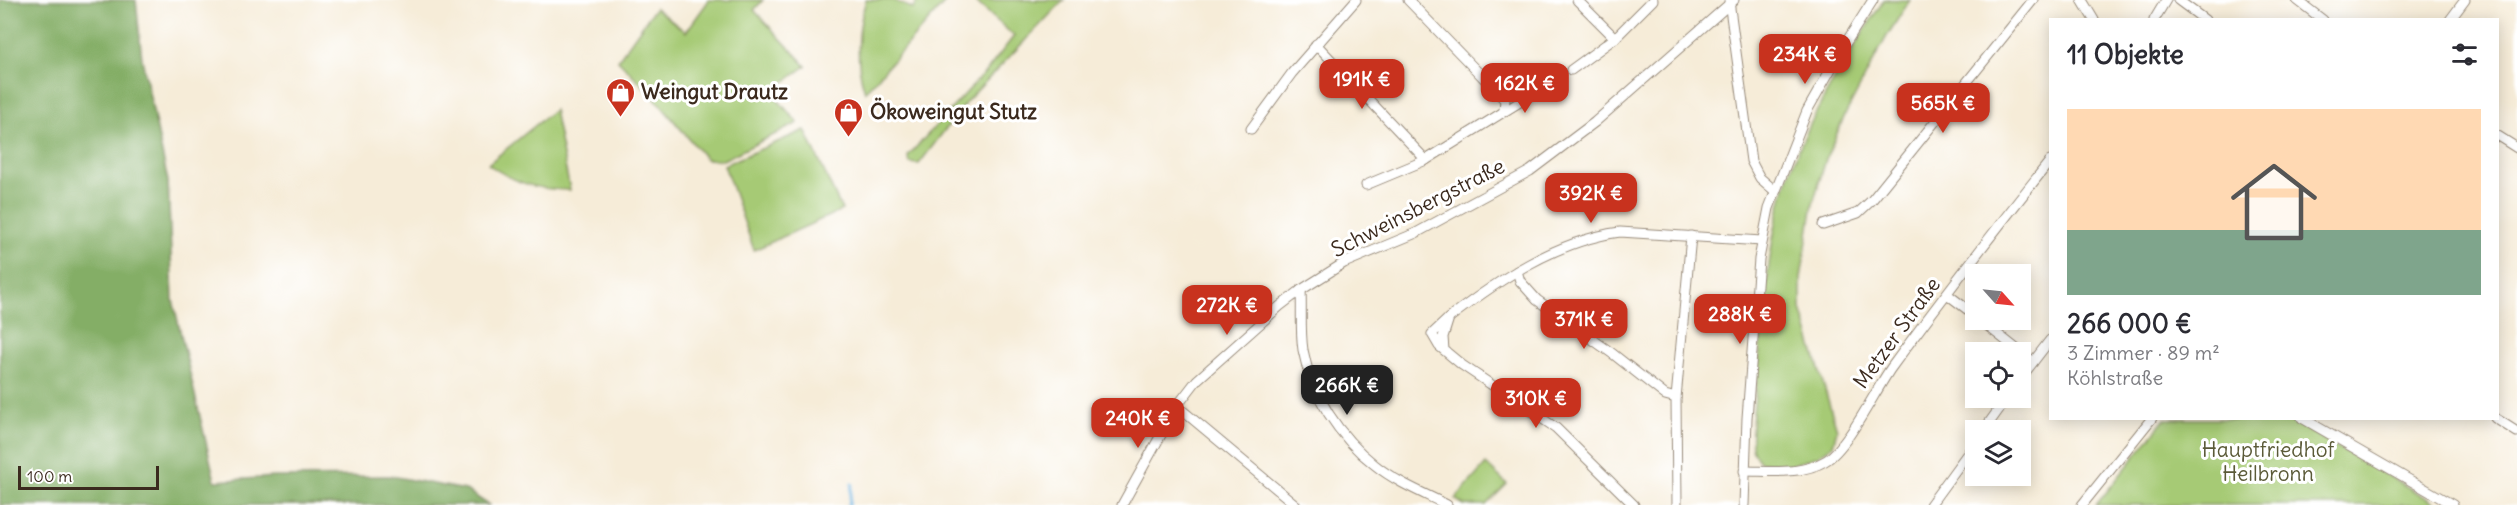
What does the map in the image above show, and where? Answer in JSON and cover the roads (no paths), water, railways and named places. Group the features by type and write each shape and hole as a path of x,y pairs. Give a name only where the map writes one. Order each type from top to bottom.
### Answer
{"street":[{"path":"1251,129 1292,73 1356,0"},
{"path":"1408,0 1505,100 1504,110"},
{"path":"1578,0 1615,38"},
{"path":"1571,70 1615,38 1653,0"},
{"path":"1744,505 1744,471 1762,241 1775,191 1807,111 1873,0"},
{"path":"1823,225 1858,213 1872,200 2033,0"},
{"path":"2082,0 2093,18"},
{"path":"2155,18 2166,0"},
{"path":"2178,0 2202,18"},
{"path":"2297,0 2321,18"},
{"path":"2452,18 2465,0"},
{"path":"1731,1 1751,160 1760,178 1775,191"},
{"name":"Schweinsbergstraße","path":"1122,505 1178,406 1197,380 1301,290 1344,263 1416,233 1530,171 1616,104 1731,1"},
{"path":"1316,44 1426,160"},
{"path":"1365,184 1426,160 1531,95"},
{"path":"2499,137 2517,148"},
{"name":"Metzer Straße","path":"1744,471 1802,471 1827,460 1849,436 1875,391 2049,162"},
{"path":"1634,505 1556,428 1462,365 1435,341 1432,334 1449,318 1517,271 1546,255 1602,234 1620,232 1762,241"},
{"path":"1677,505 1676,398 1691,236"},
{"path":"1517,271 1521,281 1537,300 1613,354 1665,395 1676,398"},
{"path":"1301,290 1303,349 1315,391 1338,427 1374,465 1447,505"},
{"path":"1947,294 1965,308"},
{"path":"1993,330 2033,362"},
{"path":"2031,365 2049,341"},
{"path":"1178,406 1296,505"},
{"path":"2082,505 2150,420"},
{"path":"2305,420 2453,505"},
{"path":"2498,420 2517,432"},
{"path":"1933,504 1965,458"}],"waterway":[{"path":"849,505 852,484"}],"place":[{"name":"Weingut Drautz","path":"620,118"},
{"name":"Ökoweingut Stutz","path":"849,138"}],"park label":[{"name":"Hauptfriedhof Heilbronn","path":"2268,462"}]}
